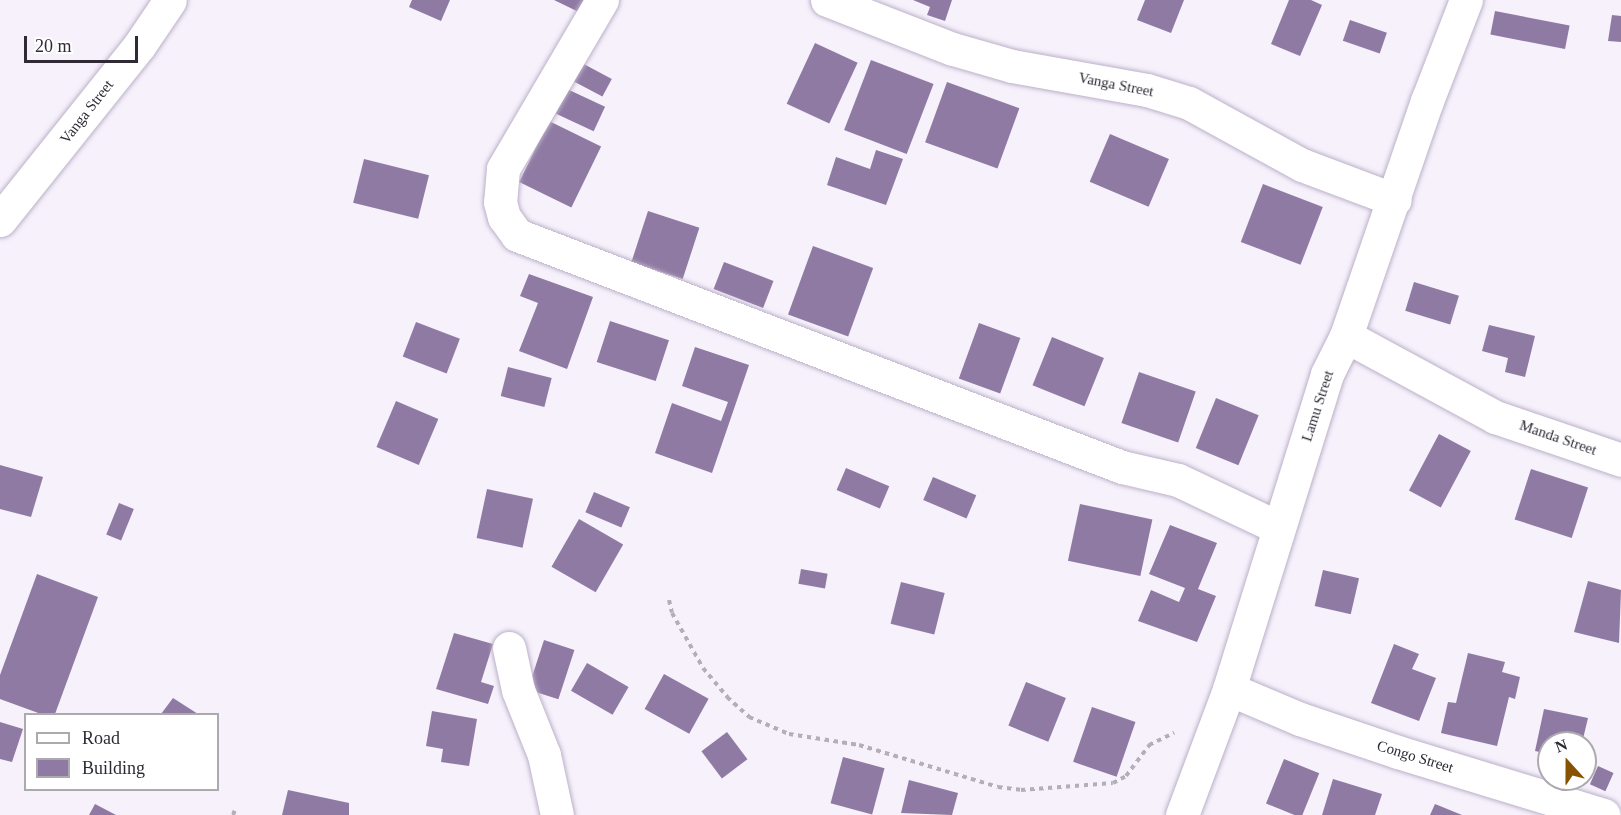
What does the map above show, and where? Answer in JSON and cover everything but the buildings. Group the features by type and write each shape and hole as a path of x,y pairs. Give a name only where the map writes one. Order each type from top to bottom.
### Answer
{"street":[{"name":"Vanga Street","path":"0,220 139,46 170,0"},
{"path":"602,0 503,169 500,202 504,217 517,235 1122,467 1178,480 1277,527"},
{"name":"Vanga Street","path":"827,0 930,40 1012,66 1147,90 1189,103 1302,165 1395,200"},
{"name":"Lamu Street","path":"1182,815 1229,689 1277,527 1327,374 1346,336 1395,200 1426,101 1466,0"},
{"name":"Manda Street","path":"1346,336 1495,417 1621,460"},
{"path":"509,648 518,690 544,755 557,815"},
{"name":"Congo Street","path":"1229,689 1311,723 1604,815"}],"path":[{"path":"669,600 672,613 703,668 748,717 789,734 859,746 998,788 1021,790 1113,783 1126,776 1151,743 1173,733 1213,729"}]}
